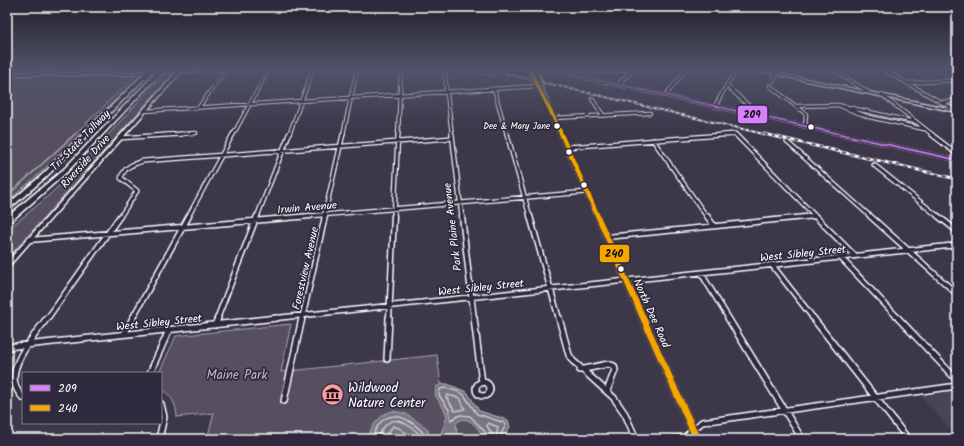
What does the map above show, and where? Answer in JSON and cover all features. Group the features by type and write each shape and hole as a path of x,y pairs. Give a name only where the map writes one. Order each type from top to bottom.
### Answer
{"highway":[{"name":"Tri-State Tollway","path":"7,208 44,176 131,90"},
{"name":"Tri-State Tollway","path":"7,221 66,170 143,90"}],"main road":[{"name":"Riverside Drive","path":"7,265 163,90"},
{"name":"North Dee Road","path":"541,90 697,439"},
{"path":"643,90 957,160"},
{"path":"858,90 957,111"}],"street":[{"path":"199,107 211,90"},
{"path":"124,334 258,90"},
{"path":"215,325 306,90"},
{"name":"Forestview Avenue","path":"284,401 352,90"},
{"path":"387,359 388,306 399,90"},
{"path":"144,111 481,90"},
{"path":"494,90 569,355 580,370 607,391 621,406 636,439"},
{"path":"666,95 670,90"},
{"path":"715,106 725,90"},
{"path":"731,90 760,116"},
{"path":"775,90 806,114 805,126"},
{"path":"865,90 868,92"},
{"path":"920,90 957,111"},
{"name":"Park Plaine Avenue","path":"447,92 470,298 482,383"},
{"path":"882,95 957,154"},
{"path":"592,99 603,115"},
{"path":"942,102 957,101"},
{"path":"797,106 838,105 915,122"},
{"path":"838,105 854,113 925,129"},
{"path":"554,118 650,113"},
{"path":"119,138 196,133"},
{"path":"567,147 736,134 855,256"},
{"path":"22,397 16,388 14,381 14,373 17,364 28,345 137,192 121,178 122,173 131,166 142,162 222,155 452,138"},
{"path":"653,140 714,226"},
{"path":"787,142 957,294"},
{"path":"874,165 957,231"},
{"name":"Irwin Avenue","path":"29,240 587,192"},
{"path":"607,237 816,216"},
{"name":"West Sibley Street","path":"7,347 957,245"},
{"path":"841,258 957,380"},
{"path":"772,265 908,439"},
{"path":"701,273 802,439"},
{"path":"150,372 169,330"},
{"path":"580,370 608,364 614,366 615,370 607,391"},
{"path":"675,439 684,438 702,422 957,386"},
{"path":"159,439 165,421 162,407"}],"shaded area":[{"path":"957,391 957,437 921,396"}],"green space":[{"path":"7,90 126,90 40,173 7,202"},
{"path":"149,90 159,90 7,259 7,230 70,176"},
{"name":"Maine Park","path":"291,324 281,372 437,355 441,384 447,384 467,392 479,411 508,420 510,427 506,433 505,439 207,439 214,413 177,417 176,408 173,401 162,389 162,372 159,372 176,336"}],"water":[{"path":"441,384 447,384 467,392 479,411 508,420 510,427 506,433 505,439 484,439 474,424 470,421 462,420 458,421 456,424 457,431 454,439 439,439 447,417 435,395 436,387"},
{"path":"393,411 406,414 427,428 431,439 367,439 377,421 388,412"}],"waterway":[{"path":"74,135 121,90"},
{"path":"7,196 75,134"}],"railway":[{"path":"575,90 768,135"},
{"path":"764,134 957,179"}],"transit line":[{"name":"240","path":"540,90 554,118 697,439"},
{"name":"209","path":"642,90 957,160"}],"place":[{"name":"Dee & Mary Jane","path":"557,126"},
{"name":"Wildwood Nature Center","path":"332,394"}]}
